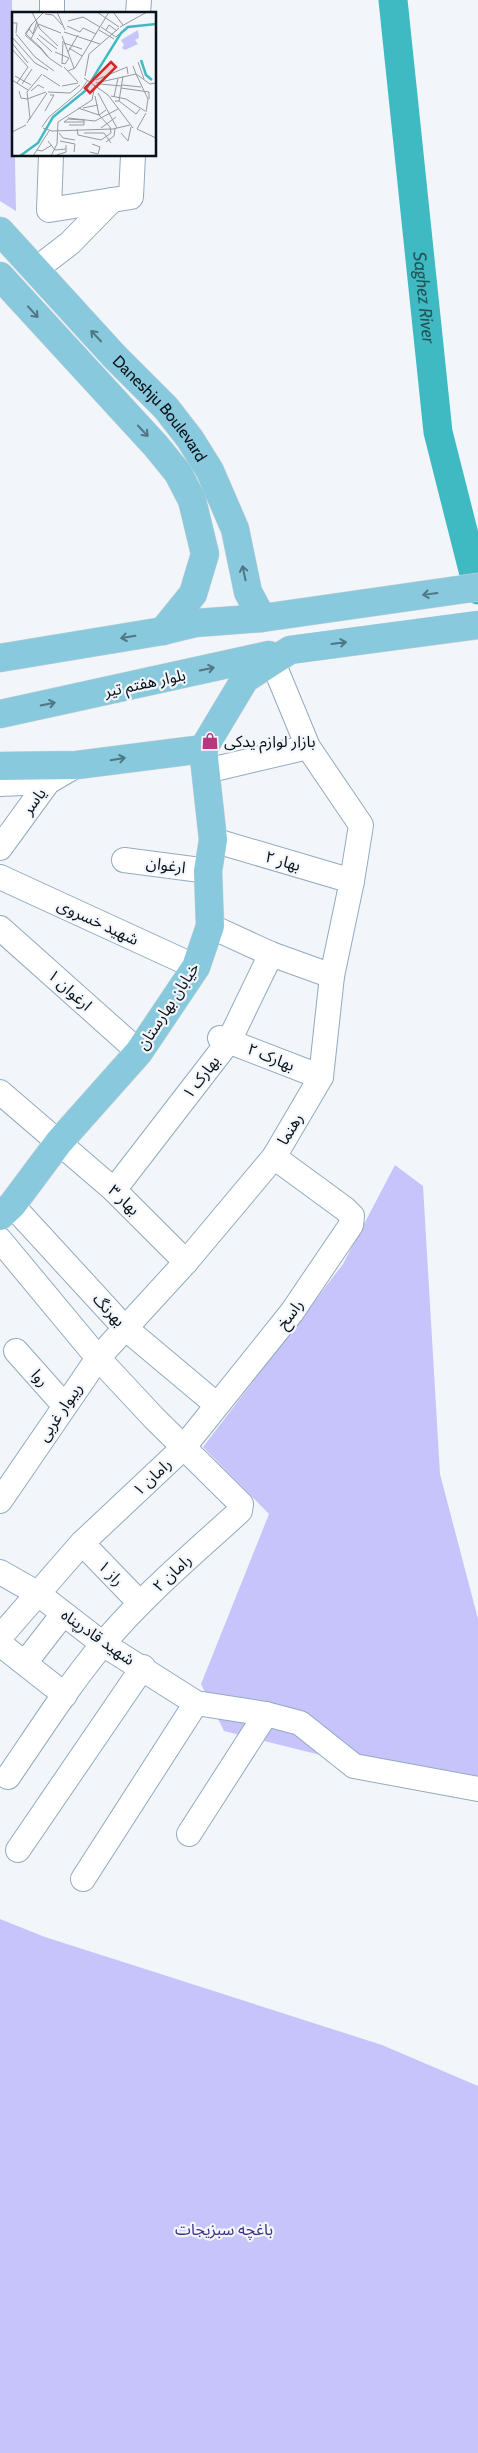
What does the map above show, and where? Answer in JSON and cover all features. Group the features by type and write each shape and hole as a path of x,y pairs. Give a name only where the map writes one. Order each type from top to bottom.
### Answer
{"main road":[{"name":"Daneshju Boulevard","path":"0,231 115,357 166,408 190,438 210,471 235,529 248,592 262,618"},
{"path":"2,284 33,267"},
{"name":"Daneshju Boulevard","path":"2,284 156,446 178,473 192,500 205,554 193,594 163,631"},
{"path":"0,658 163,631 196,623 262,618 478,587"},
{"name":"بلوار هفتم تیر","path":"0,714 478,625"},
{"path":"0,766 205,760 245,679 284,661"},
{"name":"خیابان بهارستان","path":"6,1210 59,1142 139,1052 196,967 210,926 208,871 213,840 205,760"}],"street":[{"path":"51,156 49,210 131,198 133,156"},
{"path":"33,267 70,243 112,200"},
{"path":"33,267 88,204"},
{"name":"رهنما","path":"124,1327 186,1262 274,1157 321,1077 332,976 352,881 360,825 308,746 284,661"},
{"path":"205,760 308,746"},
{"name":"یاسر","path":"0,848 48,782 77,765"},
{"path":"0,784 48,782"},
{"name":"بهار ۲","path":"213,840 352,881"},
{"name":"ارغوان","path":"124,860 208,871"},
{"name":"شهید خسروی","path":"0,877 196,967"},
{"path":"210,926 271,954 332,976"},
{"name":"ارغوان ۱","path":"0,928 139,1052"},
{"name":"بهارک ۱","path":"114,1190 225,1040 271,954"},
{"name":"بهارک ۲","path":"225,1040 321,1077"},
{"name":"بهار ۳","path":"0,1092 114,1190 186,1262"},
{"name":"راسخ","path":"217,1405 292,1312 350,1224 352,1216 274,1157"},
{"name":"بهرنگ","path":"6,1210 124,1327 217,1405"},
{"path":"0,1240 98,1358 183,1448"},
{"name":"ریبوار غربی","path":"0,1501 64,1405 98,1358 124,1327"},
{"name":"روا","path":"16,1351 64,1405"},
{"name":"رامان ۱","path":"0,1636 82,1543 183,1448 217,1405"},
{"name":"رامان ۲","path":"8,1777 64,1694 103,1644 140,1603 240,1511 241,1504 237,1498 183,1448"},
{"name":"راز ۱","path":"82,1543 140,1603"},
{"name":"شهید قادرپناه","path":"0,1572 37,1593 103,1644 143,1667 196,1703"},
{"path":"25,1663 63,1614"},
{"path":"0,1644 64,1694"},
{"path":"18,1850 143,1667"},
{"path":"83,1879 196,1703 266,1714 300,1723 354,1766 478,1789"},
{"path":"188,1834 266,1714"}],"green space":[{"path":"0,0 12,0 12,156 15,156 16,211 0,201"},
{"path":"395,1165 423,1186 440,1474 478,1619 478,1794 224,1731 201,1684 269,1514 203,1447 343,1264"},
{"name":"باغچه سبزیجات","path":"0,1919 45,1937 382,2045 478,2086 478,2453 0,2453"}],"waterway":[{"name":"Saghez River","path":"393,0 438,432 478,590"}],"place":[{"name":"بازار لوازم یدکی","path":"210,741"}]}
